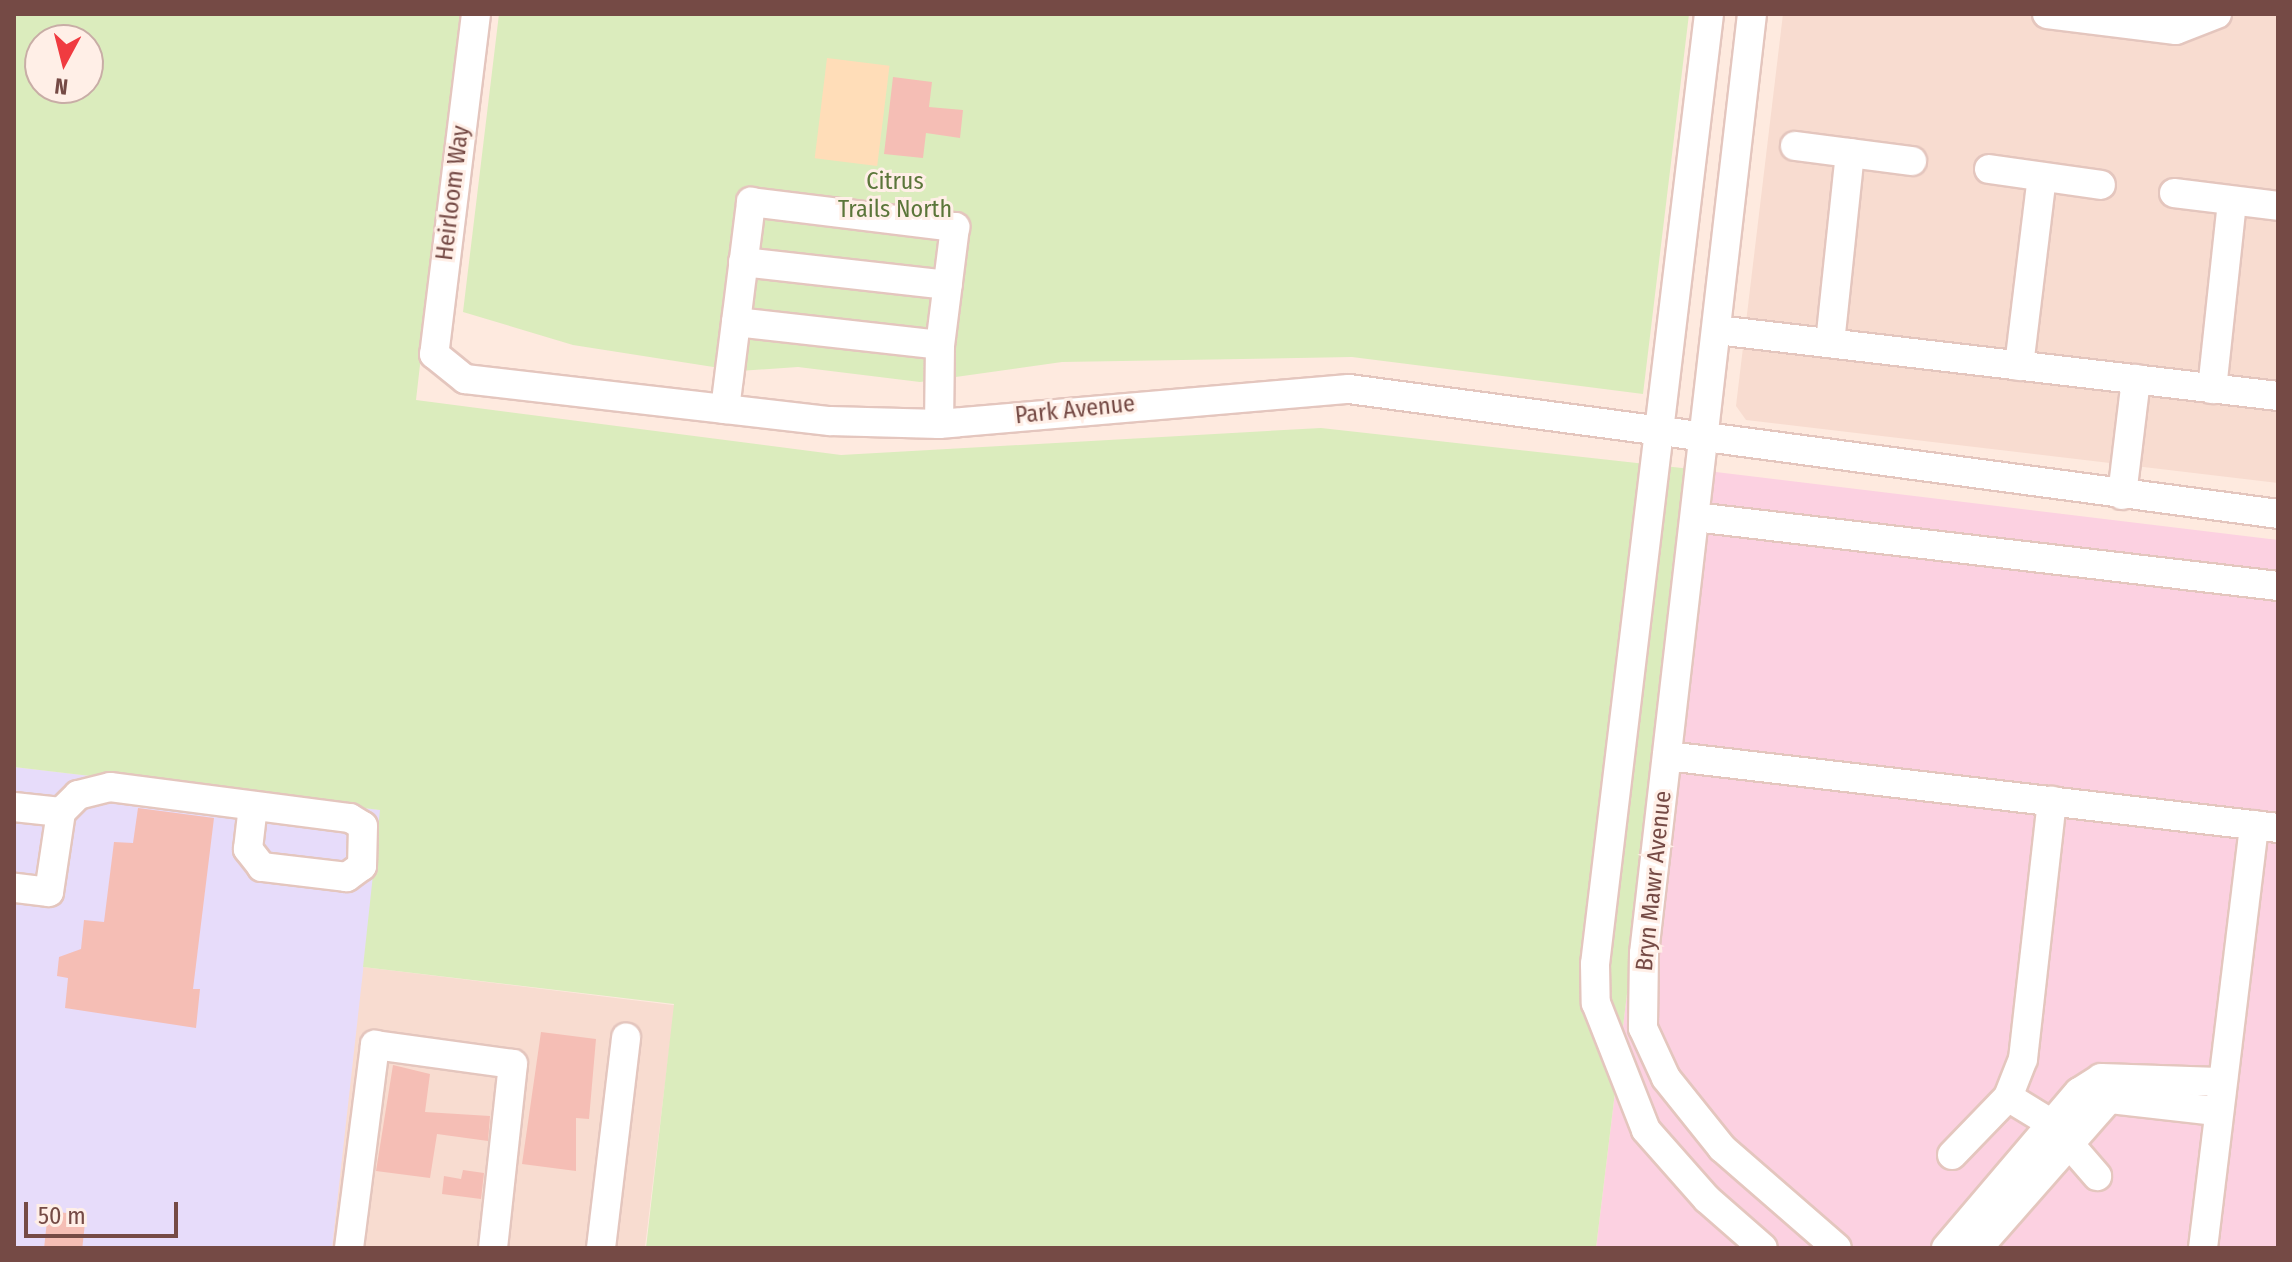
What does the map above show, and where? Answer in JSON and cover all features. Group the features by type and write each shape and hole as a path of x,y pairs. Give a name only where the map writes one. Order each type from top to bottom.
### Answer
{"street":[{"name":"Heirloom Way","path":"445,369 434,354 436,323 476,14"},
{"name":"Bryn Mawr Avenue","path":"1709,14 1656,431 1596,1003 1646,1130 1707,1199 1763,1248"},
{"name":"Bryn Mawr Avenue","path":"1752,14 1644,953 1643,1028 1666,1078 1714,1139 1837,1248"},
{"path":"2047,14 2176,30 2217,14"},
{"path":"1795,146 1912,161"},
{"path":"1830,343 1850,153"},
{"path":"1989,169 2101,185"},
{"path":"2019,366 2042,177"},
{"path":"2174,193 2278,206"},
{"path":"2212,389 2232,201"},
{"path":"725,409 751,202 955,227 940,345 939,424"},
{"path":"743,262 948,285"},
{"path":"736,322 940,345"},
{"path":"1717,330 2278,396"},
{"name":"Park Avenue","path":"445,369 465,379 725,409 939,424 1349,389 2278,514"},
{"path":"2122,495 2136,379"},
{"path":"1695,517 2278,586"},
{"path":"1667,756 2266,827 2219,1082 2203,1248"},
{"path":"14,807 61,812 93,788 253,806"},
{"path":"1952,1155 2008,1097 2023,1059 2052,801"},
{"path":"14,888 49,892 61,812"},
{"path":"601,1248 626,1037"},
{"path":"349,1248 375,1045 513,1064 493,1248"},
{"path":"1971,1243 2101,1078 2219,1082"},
{"path":"2008,1097 2060,1132 2097,1176"},
{"path":"2060,1132 2109,1099 2215,1111"}],"shaded area":[{"path":"1783,14 2278,14 2278,483 1746,420 1736,406"},
{"path":"1691,469 2278,540 2278,1248 1596,1248"},
{"path":"14,767 381,810 332,1248 14,1248"},
{"path":"363,967 675,1005 645,1248 329,1248"}],"green space":[{"path":"14,14 460,14 416,400 841,455 1321,428 1691,469 1596,1248 646,1248 674,1004 363,967 380,810 14,767"},
{"name":"Citrus Trails North","path":"499,14 1689,14 1643,394 1352,357 1062,362 920,382 798,367 739,371 573,345 463,312"}],"sand":[{"path":"827,58 890,66 877,166 815,158"}],"building":[{"path":"893,77 932,82 929,107 963,110 960,138 926,133 923,158 884,154"},
{"path":"138,808 214,818 193,989 200,989 196,1028 65,1008 68,978 57,976 59,957 81,949 84,920 104,922 114,842 133,843"},
{"path":"541,1032 596,1039 589,1119 576,1118 576,1171 522,1164"},
{"path":"393,1065 430,1074 425,1112 490,1116 488,1141 437,1134 430,1178 376,1171"},
{"path":"463,1170 484,1173 481,1199 442,1194 444,1176 461,1179"},
{"path":"48,1211 86,1215 82,1248 44,1248"}]}
